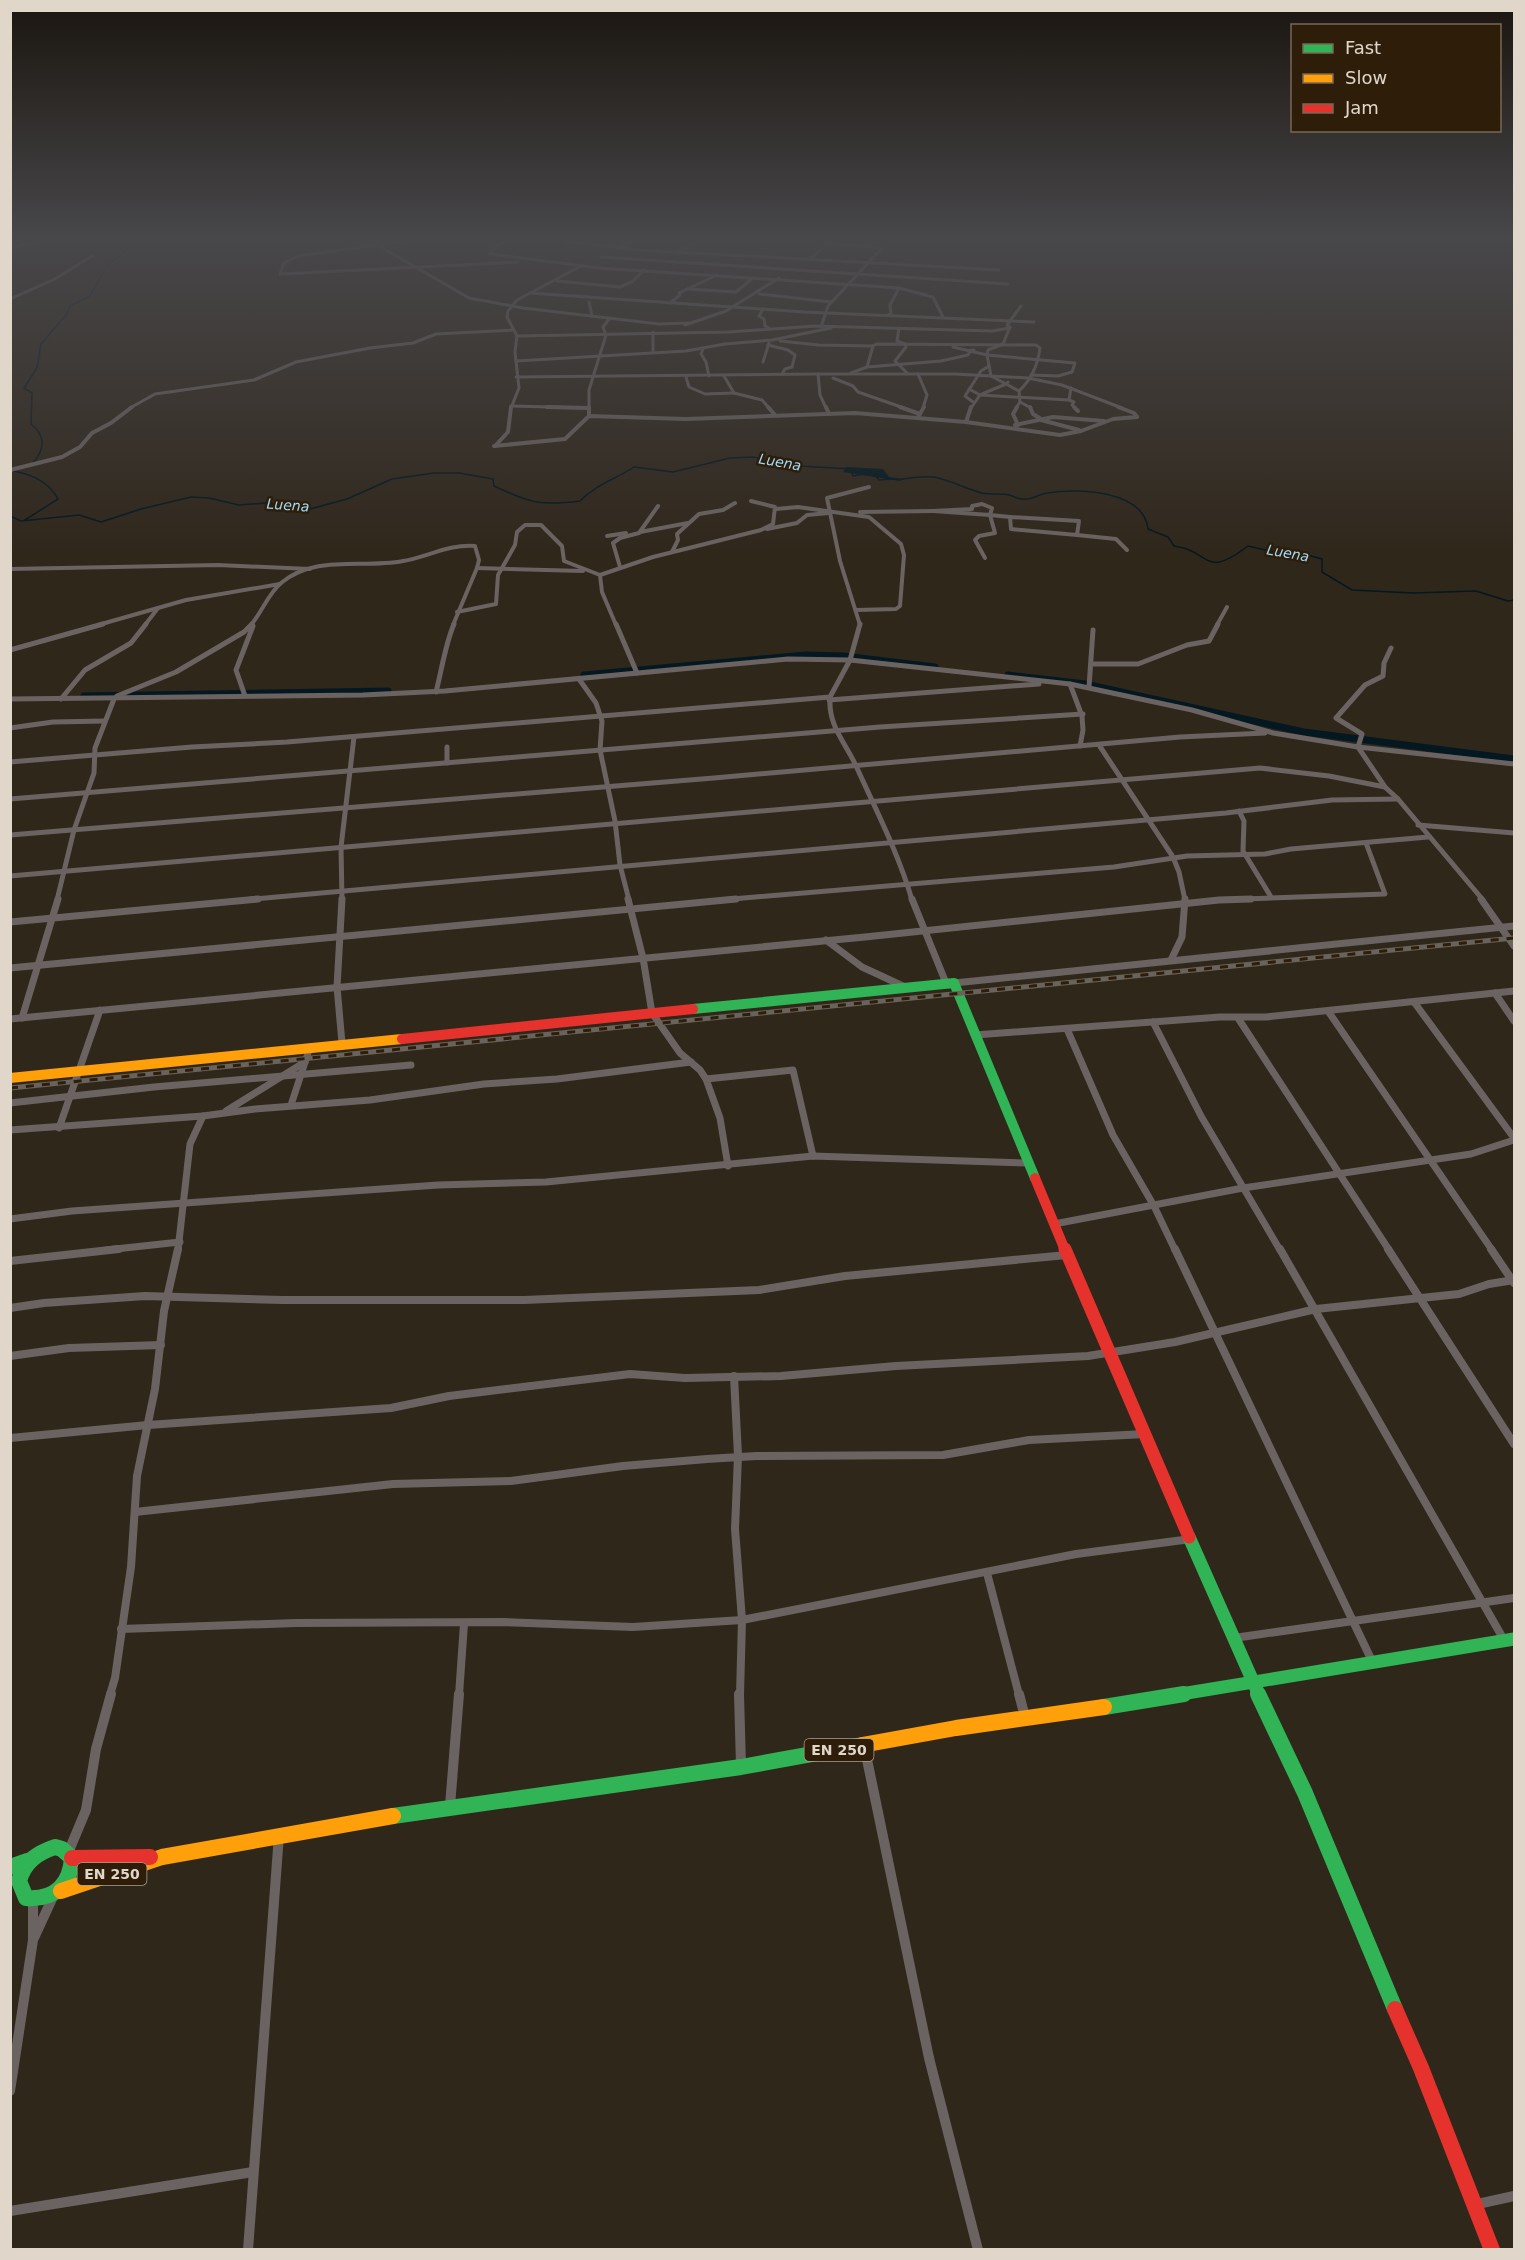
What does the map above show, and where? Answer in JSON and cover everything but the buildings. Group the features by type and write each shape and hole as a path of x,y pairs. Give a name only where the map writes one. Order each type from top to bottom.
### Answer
{"street":[{"path":"10,470 62,457 80,447 92,433 155,394 254,380 296,362 414,342"},
{"path":"517,342 516,377 519,388 511,406 508,432 494,446 565,439 589,416 686,419 855,413 919,416 1060,435 1137,416 1115,404 1029,376"},
{"path":"589,416 591,376 604,342"},
{"path":"653,342 653,352"},
{"path":"516,361 703,349 725,344 752,342"},
{"path":"762,342 795,355 792,367 785,369 782,374"},
{"path":"796,342 819,345 1036,345 1040,348 1038,360 1025,386 1019,391"},
{"path":"901,342 905,344"},
{"path":"763,362 764,353 768,352 768,344"},
{"path":"905,344 905,349 894,360 903,371 915,374 928,393 925,406 919,416"},
{"path":"849,374 867,367 943,360 968,355 971,350 1003,344"},
{"path":"867,367 873,345"},
{"path":"516,377 915,374 1005,377 1065,375 1072,372 1075,363 987,355 951,346"},
{"path":"991,376 987,355 988,350 995,346"},
{"path":"703,349 701,354 706,362 709,376"},
{"path":"973,402 964,397 978,375 990,366"},
{"path":"818,375 841,379 853,386 856,392 886,401 919,416"},
{"path":"818,375 820,394 829,414"},
{"path":"686,376 689,387 702,393 734,393 762,400 775,415"},
{"path":"724,376 734,393"},
{"path":"991,376 1019,391"},
{"path":"1005,377 1008,381 1006,384"},
{"path":"966,422 973,402 980,395 1006,384"},
{"path":"1069,400 1071,388"},
{"path":"969,389 980,395 1019,400 1069,400 1074,402 1072,405 1078,411"},
{"path":"1018,425 1013,414 1019,400 1019,391"},
{"path":"1019,400 1030,406 1033,414 1041,420 1081,431"},
{"path":"511,406 589,408"},
{"path":"903,409 925,406"},
{"path":"1004,426 1058,417 1106,422"},
{"path":"869,487 826,498 840,561 860,624 850,660 830,698 829,711 835,731 856,765 889,842 897,850 916,912 975,1035 1108,1353 1253,1683 1305,1793 1370,1953 1420,2062 1492,2250"},
{"path":"751,501 771,504 776,509"},
{"path":"672,552 678,540 677,534 699,514 723,510 735,503"},
{"path":"776,509 798,507 846,512 933,511 972,509 972,506 982,504 992,508 990,515 995,533 979,536 975,540 985,558"},
{"path":"620,567 613,543 620,538 640,532 658,506"},
{"path":"761,530 772,524 776,509"},
{"path":"600,575 672,552 797,523 807,515 828,511"},
{"path":"933,511 1079,522 1077,535"},
{"path":"846,512 869,518 878,524 901,544 904,555 900,606 896,609 856,610"},
{"path":"1010,517 1011,529 1116,539 1127,550"},
{"path":"607,536 688,523"},
{"path":"457,612 496,604 500,569 515,545 517,532 525,525 537,524 562,546 564,561 595,571 600,575 602,592 637,673"},
{"path":"10,650 218,593 280,584 323,565 399,562 435,554 458,544 477,548 477,568 447,639 447,650 436,692"},
{"path":"10,569 218,565 310,569"},
{"path":"477,568 521,571 610,570"},
{"path":"245,696 236,670 253,626 280,584"},
{"path":"1092,664 1138,664 1187,645 1209,640 1227,607"},
{"path":"61,699 85,670 130,643 159,608"},
{"path":"22,1018 66,871 75,830 94,773 95,755 113,699 176,672 253,626"},
{"path":"1089,687 1093,630"},
{"path":"1358,747 1363,736 1336,716 1365,685 1383,676 1384,663 1391,648"},
{"path":"10,699 363,696 436,692 788,659 850,660 1070,686 1192,710"},
{"path":"579,679 594,696 602,717 603,740 600,750 615,823 620,865 643,958 652,1013 673,1044 706,1079 720,1118 728,1166"},
{"path":"10,762 1016,684 1089,687 1192,710 1273,733 1358,747 1515,764"},
{"path":"1070,686 1083,714 1084,734 1080,746"},
{"path":"10,799 835,731 1083,714"},
{"path":"10,728 53,722 105,721"},
{"path":"10,835 1099,746 1180,736 1273,733"},
{"path":"342,1043 337,987 342,891 341,847 354,737"},
{"path":"1099,746 1151,819 1160,838 1174,858 1182,877 1185,903 1184,938 1171,960"},
{"path":"447,747 447,763"},
{"path":"1358,747 1385,787 1398,799 1428,837 1474,888 1515,946"},
{"path":"10,876 1275,768 1347,778 1385,787"},
{"path":"10,922 620,865 1239,811 1332,800 1398,799"},
{"path":"1239,811 1244,821 1243,850 1271,897"},
{"path":"1418,825 1515,833"},
{"path":"10,968 1114,867 1174,858 1245,855 1428,837"},
{"path":"10,1019 925,931 1185,903 1387,893 1374,867 1366,843"},
{"path":"10,1078 1515,926"},
{"path":"826,940 857,966 876,977 906,987"},
{"path":"975,1035 1328,1011 1515,991"},
{"path":"1495,993 1515,1021"},
{"path":"1054,1224 1243,1188 1471,1154 1515,1139 1414,1002"},
{"path":"58,1128 68,1096 94,1034 100,1011"},
{"path":"10,1438 148,1425 391,1408 449,1396 630,1374 685,1378 781,1376 886,1366 1031,1360 1108,1353 1214,1333 1316,1309 1384,1300 1460,1294 1489,1284 1514,1281 1328,1011"},
{"path":"1238,1018 1515,1444"},
{"path":"1153,1022 1201,1116 1316,1309 1416,1489 1484,1604 1510,1640"},
{"path":"1067,1029 1113,1135 1154,1206 1372,1662"},
{"path":"291,1105 310,1047"},
{"path":"224,1112 305,1062"},
{"path":"10,1130 203,1116 291,1105 370,1100 494,1082 557,1079 691,1062"},
{"path":"10,1103 411,1065"},
{"path":"706,1079 793,1070 813,1156"},
{"path":"70,1855 86,1810 96,1749 115,1678 130,1567 137,1476 148,1425 167,1297 180,1242 188,1187 190,1144 203,1116"},
{"path":"10,1218 72,1211 438,1185 546,1182 813,1156 1027,1162"},
{"path":"10,1261 180,1242"},
{"path":"10,1308 122,1296 348,1301 524,1300 759,1290 844,1276 1067,1256"},
{"path":"10,1356 69,1348 161,1345"},
{"path":"734,1376 738,1456 735,1529 742,1620 739,1670 741,1767"},
{"path":"135,1512 393,1484 511,1481 623,1466 738,1456 943,1455 1029,1440 1145,1434"},
{"path":"121,1629 296,1623 464,1624 504,1622 633,1627 742,1620 1076,1554 1191,1539"},
{"path":"987,1573 1025,1719"},
{"path":"1234,1638 1515,1598"},
{"path":"450,1806 464,1624"},
{"name":"EN 250","path":"10,1896 44,1900 162,1857 279,1835 450,1806 741,1767 956,1728 1253,1683 1510,1640"},
{"path":"864,1745 929,2058 978,2250"},
{"path":"248,2250 279,1835"},
{"name":"EN 250","path":"10,1867 27,1861 46,1849 62,1849 70,1855 162,1857"},
{"name":"EN 250","path":"57,1894 72,1874 70,1855"},
{"path":"10,2091 33,1940 29,1899 20,1891 18,1882 27,1861"},
{"path":"33,1940 57,1894"},
{"path":"10,2211 253,2172"},
{"path":"1473,2205 1515,2196"}],"water":[{"path":"846,467 883,469 889,477 904,479 900,481 843,472"}],"waterway":[{"path":"33,463 40,453 42,443 39,433 31,424 32,393 24,388 37,368 42,342"},
{"name":"Luena","path":"10,516 21,521 79,515 101,522 141,509 191,497 209,498 239,505 266,503 310,509 347,499 392,479 434,473 459,473 493,479 494,486 535,502 580,501 599,486 634,467 673,472 730,458 753,457 799,466 851,469 853,476 864,474"},
{"path":"16,468 14,471 34,477 45,484 58,499 25,520"},
{"name":"Luena","path":"875,475 879,480 893,479"},
{"name":"Luena","path":"902,479 934,477 982,493 1006,494 1019,499 1075,491 1108,494 1135,506 1144,516 1148,529 1168,537 1174,546 1186,549 1208,561 1223,561 1248,546 1296,557 1311,556 1322,559 1322,572 1352,590 1413,593 1476,591 1508,601 1514,600"},
{"path":"584,675 806,655 843,656 935,667"},
{"path":"1008,675 1085,684 1304,732 1514,759"},
{"path":"84,696 388,691"}],"railway":[{"path":"10,1088 1514,938"}],"traffic: fast":[{"path":"693,1009 954,983 1035,1178"},
{"path":"1189,1537 1253,1683 1305,1793 1395,2009"},
{"path":"1104,1707 1514,1639"},
{"path":"393,1816 741,1767 862,1745"},
{"path":"55,1847 62,1849 72,1858 69,1877 60,1890 53,1895 45,1898 26,1898 19,1881 23,1868 36,1855 55,1847"},
{"path":"10,1867 27,1861"}],"traffic: slow":[{"path":"10,1078 402,1039"},
{"path":"862,1745 956,1728 1104,1707"},
{"path":"61,1891 162,1857 393,1816"}],"traffic: jam":[{"path":"402,1039 693,1009"},
{"path":"1035,1178 1108,1353 1189,1537"},
{"path":"72,1858 150,1857"},
{"path":"1395,2009 1421,2068 1492,2250"}]}
